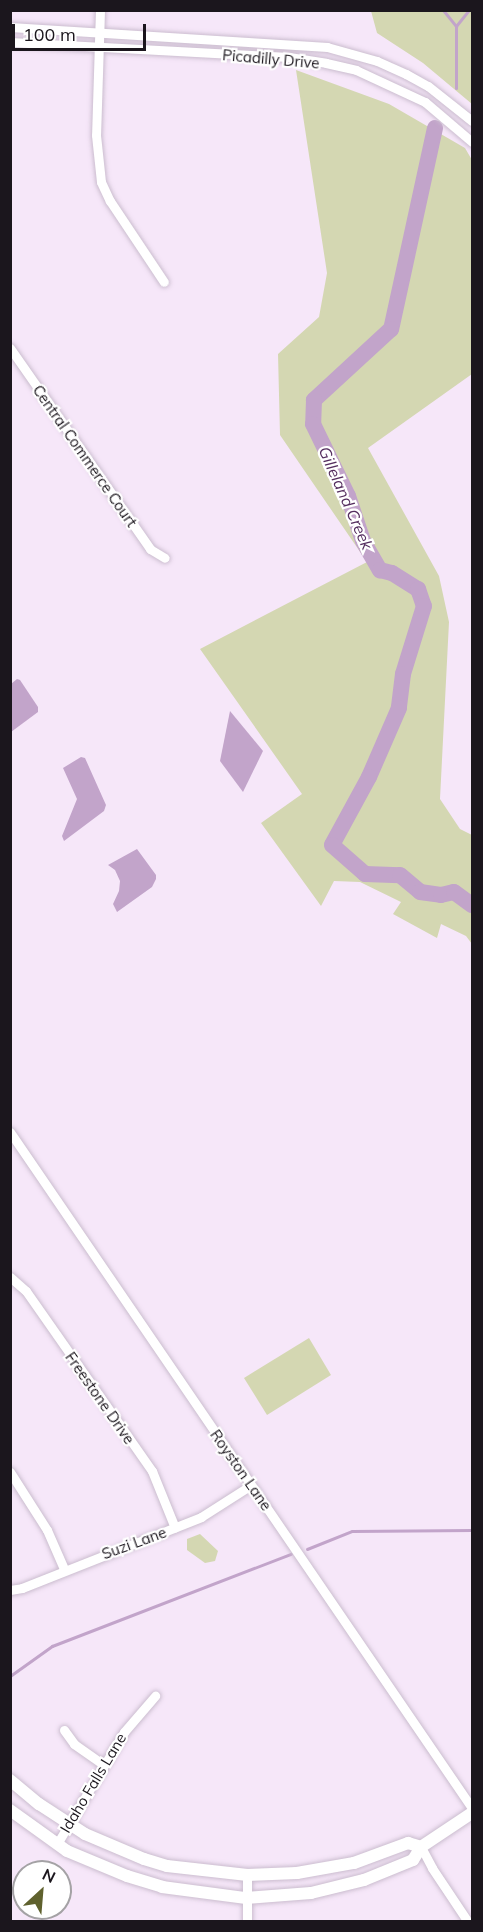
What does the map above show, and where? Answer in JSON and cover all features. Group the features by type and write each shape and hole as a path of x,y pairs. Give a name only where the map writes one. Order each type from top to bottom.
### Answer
{"main road":[{"path":"10,1780 39,1804 69,1824 102,1842 167,1866 247,1875 297,1874 354,1863 408,1843 421,1847"},
{"path":"10,1810 57,1844 101,1866 162,1887 246,1898 311,1893 355,1882 413,1860 421,1847 472,1813"}],"street":[{"path":"100,10 96,135 101,182 110,201 164,282"},
{"name":"Picadilly Drive","path":"10,27 297,43 349,52 377,61 428,86 472,121"},
{"name":"Picadilly Drive","path":"10,42 289,57 356,70 425,102 472,142"},
{"name":"Central Commerce Court","path":"10,348 150,549 165,558"},
{"name":"Royston Lane","path":"10,1132 472,1808"},
{"name":"Freestone Drive","path":"10,1277 26,1290 152,1471 175,1528"},
{"path":"10,1472 47,1530 64,1569"},
{"name":"Suzi Lane","path":"10,1590 22,1588 64,1569 201,1517 251,1485"},
{"name":"Idaho Falls Lane","path":"57,1844 124,1731 155,1696"},
{"path":"64,1730 74,1744 103,1764"},
{"path":"421,1847 432,1868 468,1922"},
{"path":"247,1875 247,1922"}],"green space":[{"path":"371,11 472,11 472,104 423,63 377,33"},
{"path":"296,70 389,104 465,148 472,160 472,374 368,448 439,576 449,622 440,799 460,829 472,835 472,944 466,936 441,924 437,938 393,914 401,902 360,882 334,881 321,906 261,823 302,794 200,649 367,562 280,435 278,354 319,317 327,273"},
{"path":"309,1338 331,1375 267,1415 244,1378"},
{"path":"200,1534 218,1551 215,1561 205,1563 187,1550 187,1539"}],"shaded area":[{"path":"17,679 20,680 38,707 38,712 11,732 11,684"},
{"path":"230,711 263,751 243,792 220,761"},
{"path":"81,757 85,758 106,805 104,811 64,841 62,836 77,799 63,768"},
{"path":"137,849 156,875 156,879 152,887 117,912 113,904 119,891 120,881 115,870 108,865"}],"waterway":[{"name":"Gilleland Creek","path":"443,10 456,26 456,88"},
{"path":"456,26 469,10"},
{"name":"Gilleland Creek","path":"435,128 391,329 314,400 313,424 348,496 363,541 380,570 392,573 418,589 424,606 403,674 399,708 369,777 332,845 365,874 400,875 420,892 441,895 454,892 472,905"},
{"path":"307,1549 352,1531 472,1530"},
{"path":"10,1676 52,1646 291,1554"}]}
